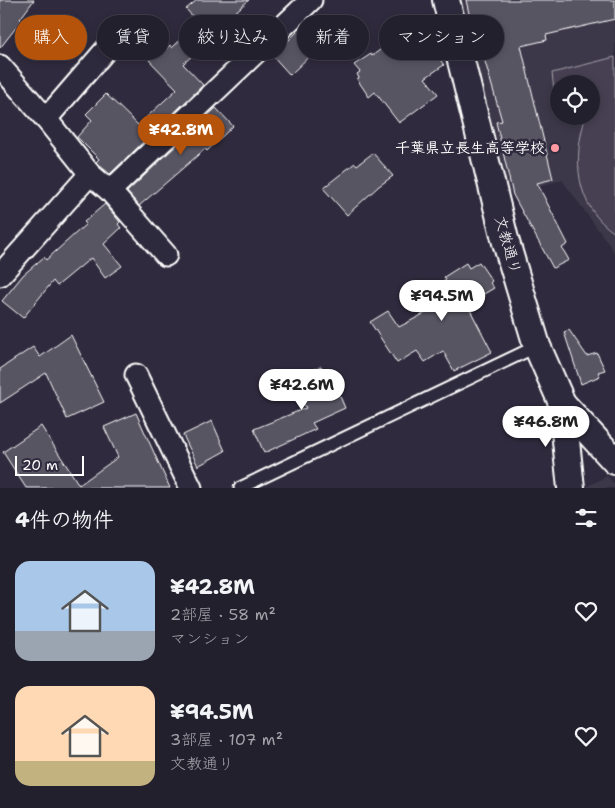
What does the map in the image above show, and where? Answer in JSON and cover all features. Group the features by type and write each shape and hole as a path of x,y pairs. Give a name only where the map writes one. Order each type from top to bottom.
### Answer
{"street":[{"path":"110,191 311,0"},
{"name":"文教通り","path":"446,0 505,239 537,346 562,403 571,488"},
{"path":"46,119 98,60"},
{"path":"0,66 90,174 110,191 166,255"},
{"path":"0,275 90,174"},
{"path":"136,375 191,488"},
{"path":"562,403 615,461"}],"lane":[{"path":"245,487 537,346"}],"shaded area":[{"name":"千葉県立長生高等学校","path":"457,0 615,0 615,256 613,250 562,180 507,194 472,60 504,60 504,15 461,15"},
{"path":"615,57 615,233 592,210 580,180 578,165 584,125 600,125 600,75 552,75 552,73"},
{"path":"607,476 615,485 615,488 584,488"}],"building":[{"path":"0,0 34,0 23,15 15,15 15,29 0,48"},
{"path":"197,0 249,0 232,15 191,15 186,9"},
{"path":"466,0 615,0 615,19 546,35 547,40 521,46 553,179 537,183 568,244 562,248 569,260 553,268 513,195 496,122 502,121 485,60 504,60 504,15 469,15"},
{"path":"297,32 297,60 305,60 290,75 277,60 287,60 287,42"},
{"path":"179,41 179,60 187,60 183,64 203,85 110,174 96,162 99,159 77,137 92,120 86,114 106,94 138,125 177,89 149,60 169,60 170,45 172,48"},
{"path":"379,51 379,60 440,60 444,65 425,78 438,94 399,123 375,92 369,97 357,79 359,78 357,74 360,72 354,65 362,60 369,60 371,54 372,56"},
{"path":"216,108 233,126 207,151 205,149 139,206 127,192"},
{"path":"373,153 393,176 347,215 323,188 355,163 357,165"},
{"path":"105,204 120,222 118,224 121,228 104,244 122,266 105,278 91,258 57,286 53,281 23,318 2,301 23,275 44,257 46,260"},
{"path":"479,262 492,281 490,283 494,288 467,304 492,352 454,371 443,351 425,362 417,351 397,363 370,322 388,311 399,327 431,310 423,296 446,280 444,277 466,263 469,268"},
{"path":"569,330 587,356 597,353 605,370 598,372 600,376 581,384 564,332"},
{"path":"71,335 104,402 67,419 46,373 0,403 0,369 33,347 40,357"},
{"path":"321,366 335,395 339,394 345,408 312,423 316,429 264,453 254,429 306,408 292,380"},
{"path":"136,413 170,488 26,488 3,452 41,426 79,485 118,457 104,427"},
{"path":"212,421 225,451 198,466 183,435"}],"place":[{"name":"千葉県立長生高等学校","path":"555,148"}]}
